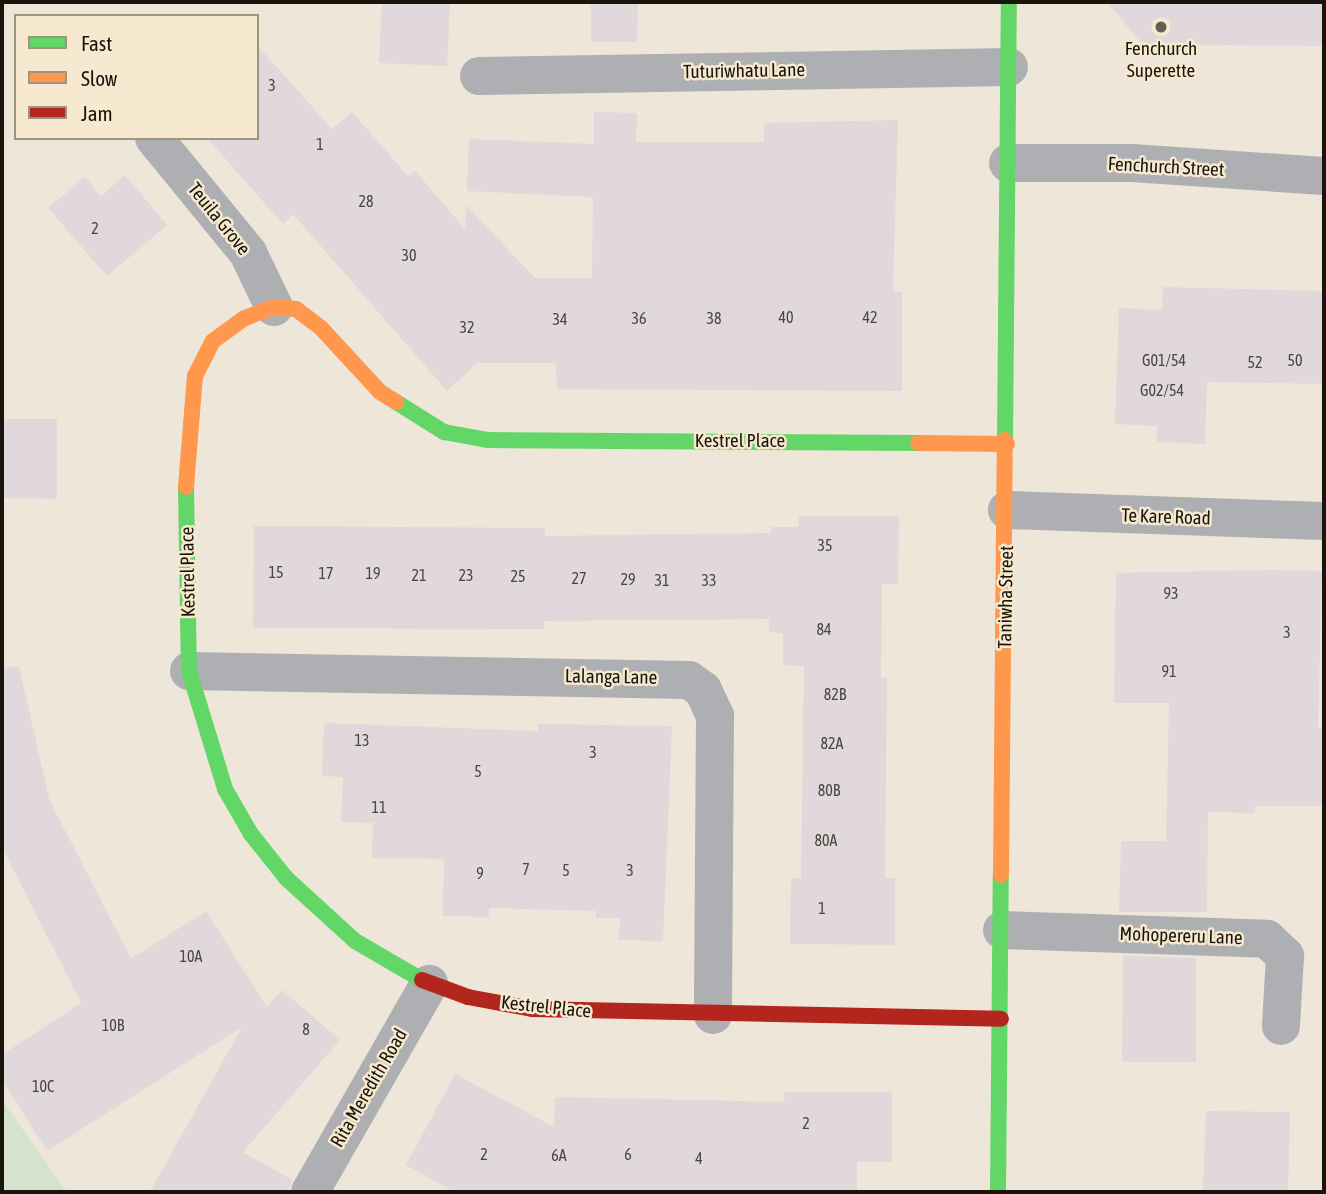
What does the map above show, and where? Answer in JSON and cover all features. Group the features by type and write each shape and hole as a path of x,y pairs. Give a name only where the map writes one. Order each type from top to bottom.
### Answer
{"street":[{"name":"Taniwha Street","path":"999,1192 1007,510 1009,2"},
{"name":"Tuturiwhatu Lane","path":"479,76 1009,67"},
{"name":"Teuila Grove","path":"156,140 248,253 274,307"},
{"name":"Fenchurch Street","path":"1008,163 1132,163 1324,176"},
{"name":"Kestrel Place","path":"1001,1019 713,1015 532,1009 429,984 355,941 325,917 251,834 212,756 189,671 186,485 194,376 213,341 245,318 274,307 296,309 380,391 444,432 488,440 1007,444"},
{"name":"Te Kare Road","path":"1007,510 1324,521"},
{"name":"Lalanga Lane","path":"189,671 689,680 703,691 715,716 713,1015"},
{"name":"Mohopereru Lane","path":"1002,930 1267,939 1285,956 1281,1026"},
{"name":"Rita Meredith Road","path":"310,1192 429,984"}],"green space":[{"path":"2,1100 67,1192 2,1192"}],"building":[{"path":"382,2 450,2 447,66 379,63"},
{"path":"591,2 638,2 637,42 591,42"},
{"path":"1107,2 1324,2 1324,46 1142,44"},
{"path":"259,47 332,129 352,112 408,176 415,171 465,229 466,205 535,278 592,278 593,197 467,191 469,139 594,144 594,112 637,113 636,142 764,142 764,123 898,120 893,292 902,292 902,391 557,389 556,363 477,363 447,391 293,214 283,224 209,140 259,140"},
{"path":"125,175 167,225 107,276 48,208 85,177 101,196"},
{"path":"1163,287 1324,291 1324,384 1207,382 1205,444 1157,442 1157,426 1115,424 1119,308 1162,310"},
{"path":"2,419 57,419 57,499 2,498"},
{"path":"799,516 899,516 898,584 882,584 881,678 887,678 885,878 895,878 895,945 790,944 791,878 801,878 804,666 783,665 783,633 769,632 769,619 544,621 544,629 253,628 254,526 545,528 545,536 771,533 771,527 798,527"},
{"path":"1322,571 1318,728 1324,728 1324,806 1255,806 1255,813 1208,812 1207,912 1119,912 1121,841 1166,841 1169,703 1114,703 1116,573"},
{"path":"19,666 49,799 131,959 206,911 267,1007 282,990 340,1040 243,1152 292,1180 288,1192 150,1192 242,1027 47,1151 2,1080 2,1055 81,1003 2,847 2,668"},
{"path":"324,723 538,731 538,724 672,726 663,941 619,940 620,918 596,918 596,911 489,908 489,917 443,916 444,859 372,858 373,823 341,822 343,777 322,776"},
{"path":"1123,956 1196,958 1196,1062 1122,1062"},
{"path":"455,1074 554,1127 555,1097 784,1102 785,1092 892,1092 892,1162 857,1162 857,1192 455,1192 406,1165"},
{"path":"1206,1111 1290,1112 1288,1192 1203,1190"}],"traffic: fast":[{"path":"1005,440 1009,2"},
{"path":"396,402 444,432 488,440 918,443"},
{"path":"186,487 189,671 225,789 251,834 286,878 355,941 422,980"},
{"path":"998,1192 1001,875"}],"traffic: slow":[{"path":"186,487 195,376 213,341 245,318 274,307 296,309 321,328 380,392 396,402"},
{"path":"1001,875 1005,440"},
{"path":"918,443 1007,444"}],"traffic: jam":[{"path":"422,980 468,997 532,1009 1001,1019"}],"place":[{"name":"Fenchurch Superette","path":"1161,27"}]}
